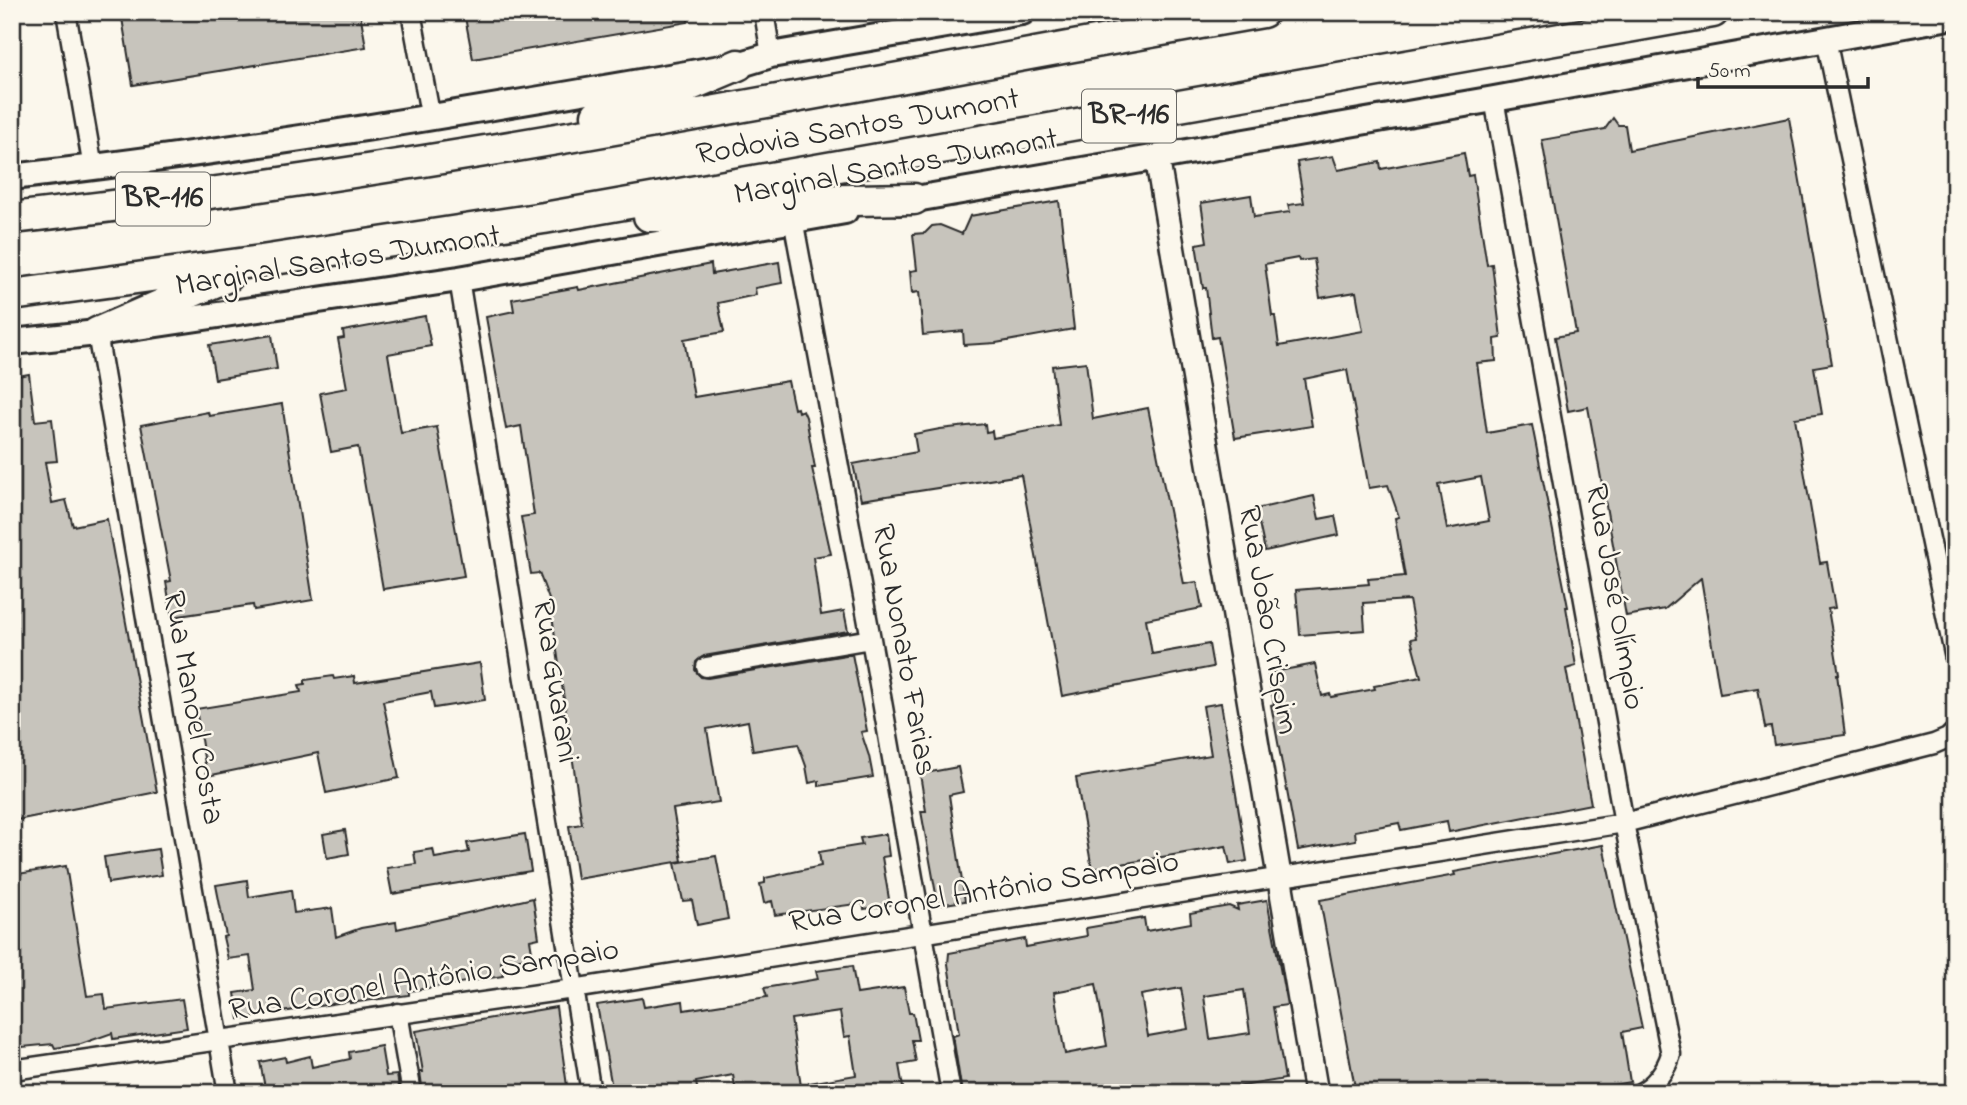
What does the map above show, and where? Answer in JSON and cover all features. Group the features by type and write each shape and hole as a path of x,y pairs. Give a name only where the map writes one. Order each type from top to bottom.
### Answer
{"highway":[{"name":"Rodovia Santos Dumont","path":"12,218 116,206 476,153 1263,12"},
{"name":"Rodovia Santos Dumont","path":"12,295 544,219 1713,12"},
{"path":"476,153 560,125 667,95 738,65"},
{"path":"544,219 676,216 789,201 914,199"},
{"path":"97,332 261,261"}],"main road":[{"name":"BR-116","path":"12,177 243,148 430,119 738,65 771,55 1021,12"},
{"name":"Marginal Santos Dumont","path":"12,342 459,279 1955,16"}],"street":[{"path":"65,12 93,168"},
{"path":"411,12 430,119"},
{"path":"764,12 771,55"},
{"path":"1826,39 1955,659"},
{"name":"Rua José Olímpio","path":"1494,99 1624,823 1671,1054 1668,1065 1659,1077 1640,1093"},
{"name":"Rua João Crispim","path":"1157,157 1316,1093"},
{"name":"Rua Nonato Farias","path":"793,219 951,1093"},
{"name":"Rua Guarani","path":"459,279 591,1093"},
{"name":"Rua Manoel Costa","path":"97,332 228,1093"},
{"path":"706,667 871,639"},
{"name":"Rua Coronel Antônio Sampaio","path":"12,1070 573,989 1624,823 1934,744 1948,738 1955,731"},
{"path":"398,1013 412,1093"}],"building":[{"path":"121,12 360,12 366,47 133,85"},
{"path":"464,12 688,12 688,22 473,59"},
{"path":"1613,118 1618,125 1625,125 1629,150 1789,118 1832,364 1814,367 1822,414 1795,418 1820,563 1827,562 1835,608 1828,609 1839,674 1845,735 1774,745 1771,727 1765,728 1758,688 1720,694 1701,578 1665,609 1626,616 1588,407 1568,411 1555,337 1576,333 1542,140 1605,129"},
{"path":"1464,153 1468,176 1473,175 1487,265 1492,264 1501,338 1495,339 1496,361 1477,363 1487,433 1532,425 1568,607 1576,666 1566,669 1591,804 1449,832 1447,821 1401,830 1399,823 1355,831 1356,840 1298,850 1271,705 1274,704 1268,673 1315,664 1322,696 1330,694 1331,697 1421,677 1411,639 1416,638 1409,600 1363,603 1365,630 1300,635 1296,590 1369,584 1368,579 1405,576 1395,518 1399,517 1388,485 1369,488 1347,370 1304,379 1312,426 1235,438 1218,337 1212,338 1206,288 1203,288 1196,244 1207,242 1201,203 1251,195 1254,217 1290,212 1288,205 1304,203 1297,162 1333,156 1338,170 1380,162 1381,169","holes":["1298,258 1299,261 1314,259 1320,298 1356,292 1363,331 1279,346 1265,264","1481,477 1489,521 1447,529 1439,485"]},
{"path":"1059,201 1074,329 996,343 964,345 963,331 923,335 919,292 912,293 910,271 917,270 913,234 925,233 932,226 940,225 962,234 970,216"},
{"path":"779,262 782,283 755,288 756,295 718,303 724,332 684,339 694,397 788,381 794,409 797,408 798,412 803,410 806,417 815,468 812,468 831,554 813,557 821,615 844,611 848,631 704,656 696,662 695,670 701,677 708,678 852,654 867,731 861,732 873,777 819,786 819,781 809,783 798,744 753,751 748,721 707,729 719,802 673,809 682,861 577,879 569,826 582,824 550,602 539,573 531,574 521,517 534,515 521,426 506,429 486,317 514,311 512,299 578,287 579,290 711,264 712,274"},
{"path":"425,316 431,346 388,354 401,433 437,427 464,576 383,589 358,447 331,452 320,393 347,388 338,339 344,338 343,331"},
{"path":"272,335 277,369 215,379 209,345"},
{"path":"1086,362 1093,419 1148,408 1184,584 1197,582 1202,608 1146,619 1152,654 1209,644 1213,667 1062,696 1021,475 861,500 853,464 917,452 914,434 940,429 985,424 986,432 992,431 993,438 1059,425 1052,366"},
{"path":"29,374 35,421 52,419 57,461 45,462 52,503 66,500 73,526 107,519 157,792 12,821 12,377"},
{"path":"282,404 313,600 254,610 253,605 172,617 166,582 171,581 141,425 208,412 209,416"},
{"path":"1314,496 1319,519 1335,516 1339,535 1265,551 1256,509"},
{"path":"480,663 485,700 434,708 431,692 383,701 399,778 326,793 318,753 207,776 196,709 301,692 299,685 305,684 305,680 354,676 355,683"},
{"path":"1221,703 1247,861 1230,864 1226,846 1092,869 1076,778 1211,755 1203,706"},
{"path":"958,767 963,792 949,795 965,901 938,905 921,811 926,811 920,774"},
{"path":"345,830 349,854 327,858 323,834"},
{"path":"525,834 531,871 392,894 387,868 416,864 414,852 433,849 435,858 469,852 467,843"},
{"path":"886,834 889,856 882,857 890,905 864,909 863,903 775,915 772,901 764,903 760,884 765,883 765,878 821,866 819,852 862,845 860,838"},
{"path":"1603,845 1642,1028 1622,1032 1630,1082 1569,1093 1356,1093 1320,900"},
{"path":"158,849 162,875 108,883 104,857"},
{"path":"716,856 728,919 697,925 692,900 683,901 675,863"},
{"path":"66,866 87,996 104,994 106,1009 182,999 187,1028 113,1039 112,1033 81,1044 55,1048 53,1044 12,1048 12,875"},
{"path":"247,880 249,897 291,890 294,913 332,908 336,937 361,928 396,922 397,929 533,898 539,938 530,940 533,957 501,962 503,976 409,991 409,995 350,1001 239,1019 235,993 255,990 250,956 228,959 216,885"},
{"path":"1267,900 1287,1005 1273,1007 1285,1079 1218,1090 1219,1093 962,1093 953,1036 959,1034 948,964 949,953 1025,939 1026,947 1087,936 1086,928 1144,918 1146,931 1191,923 1190,913 1229,906 1238,910 1237,905","holes":["1096,984 1107,1046 1065,1054 1054,992","1181,988 1188,1029 1148,1036 1141,995","1244,990 1250,1033 1210,1039 1204,996"]},
{"path":"852,966 857,994 904,987 918,1040 912,1040 916,1062 899,1065 904,1093 810,1093 809,1083 856,1075 850,1036 844,1037 840,1012 791,1019 802,1093 736,1093 733,1075 696,1082 698,1093 613,1093 597,1005 642,998 644,1007 683,1001 684,1010 767,997 764,988 818,979 816,971"},
{"path":"556,1007 568,1093 423,1093 420,1072 423,1072 416,1031"},
{"path":"381,1046 386,1076 397,1075 400,1093 266,1093 260,1062 285,1057 286,1062 310,1056 312,1067 350,1059 349,1052"}]}
